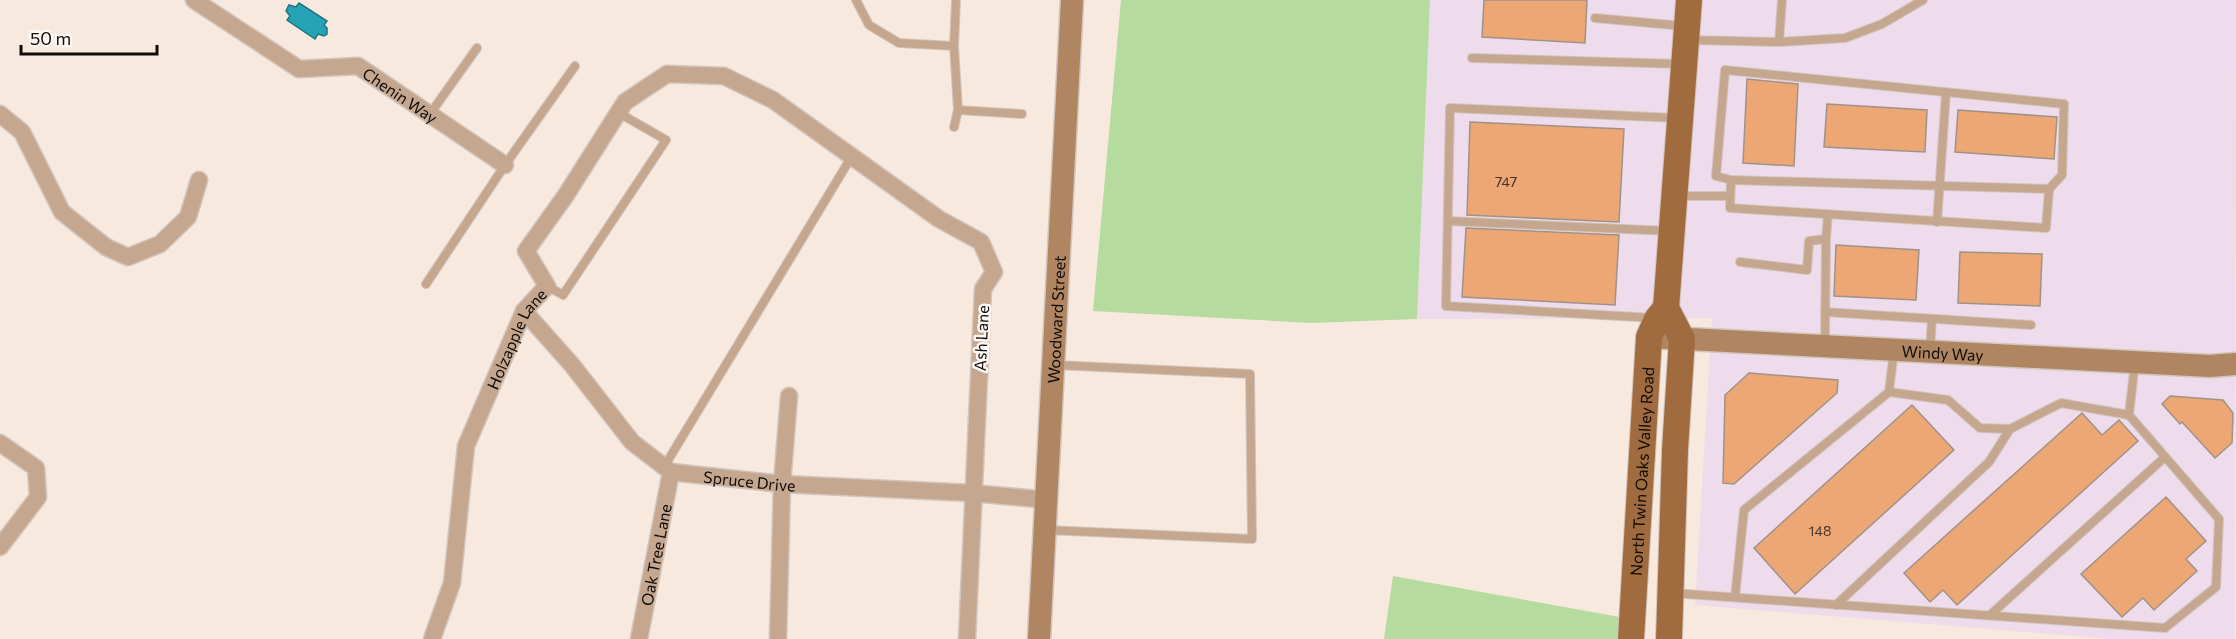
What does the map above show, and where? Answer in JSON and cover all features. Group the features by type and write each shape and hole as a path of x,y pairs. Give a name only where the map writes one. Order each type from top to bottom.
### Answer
{"main road":[{"name":"North Twin Oaks Valley Road","path":"1631,639 1658,321 1671,231 1689,0"},
{"path":"1658,321 1682,339"},
{"name":"North Twin Oaks Valley Road","path":"1670,639 1675,450 1682,339"}],"street":[{"name":"Chenin Way","path":"194,0 299,69 358,66 505,165"},
{"name":"Woodward Street","path":"1039,639 1072,0"},
{"name":"Holzapple Lane","path":"432,639 452,583 466,446 524,310 547,286 526,251 566,195 626,102 668,74 724,76"},
{"name":"Ash Lane","path":"724,76 773,100 939,219 981,242 994,272 984,290 972,493 967,639"},
{"path":"0,114 22,132 62,212 106,247 128,257 160,244 188,217 199,180"},
{"path":"524,310 572,365 633,442 668,469"},
{"name":"Windy Way","path":"1682,339 2211,366 2236,364"},
{"path":"778,639 782,484 789,396"},
{"path":"0,443 36,468 38,497 0,547"},
{"name":"Spruce Drive","path":"668,469 782,484 972,493 1047,500"},
{"name":"Oak Tree Lane","path":"639,639 668,469"}],"lane":[{"path":"856,0 869,25 899,43 954,46"},
{"path":"954,127 958,110 954,46 956,0"},
{"path":"1779,42 1782,0"},
{"path":"1473,58 1685,43 1779,42 1845,38 1882,24 1923,0"},
{"path":"1595,18 1685,43"},
{"path":"430,114 477,48"},
{"path":"426,284 505,165 575,66"},
{"path":"1731,180 1730,208 2046,228 2049,189 2062,175 2064,104 1725,70 1716,176 1731,180 2049,189"},
{"path":"1937,222 1946,93"},
{"path":"1658,321 1446,306 1450,108 1680,118"},
{"path":"958,110 1022,114"},
{"path":"547,286 563,295 666,140 619,113"},
{"path":"668,469 852,156"},
{"path":"1674,196 1729,196"},
{"path":"1825,345 1828,214"},
{"path":"1448,221 1671,231"},
{"path":"1740,262 1807,270 1809,241 1826,239"},
{"path":"1825,312 2031,325"},
{"path":"1930,350 1932,319"},
{"path":"1735,597 1744,510 1889,392 1895,349"},
{"path":"2129,415 2135,362"},
{"path":"1046,530 1252,539 1250,374 1053,365"},
{"path":"1672,593 2165,628 2216,587 2218,519 2129,415 2061,403 2010,429 1980,428 1948,400 1889,392"},
{"path":"1836,605 1989,462 2010,429"},
{"path":"1990,615 2164,456"}],"shaded area":[{"path":"1430,0 2236,0 2235,639 2112,639 1695,605 1712,318 1417,319"}],"green space":[{"path":"1121,0 1430,0 1417,319 1311,323 1093,311"},
{"path":"1393,576 1642,621 1641,639 1384,639"}],"water":[{"path":"299,3 327,21 324,25 327,28 327,34 324,36 318,34 315,39 287,20 290,16 286,11 289,5 296,7"}],"building":[{"path":"1484,0 1587,0 1585,43 1482,37"},
{"path":"1747,79 1798,84 1794,166 1743,163"},
{"path":"1827,104 1927,110 1925,152 1824,147"},
{"path":"1958,110 2057,117 2054,159 1955,152"},
{"path":"1470,122 1624,129 1619,222 1467,215"},
{"path":"1466,228 1619,235 1615,305 1462,297"},
{"path":"1836,245 1919,250 1916,300 1834,296"},
{"path":"1960,252 2042,254 2040,306 1958,303"},
{"path":"1749,373 1838,380 1837,393 1734,484 1723,483 1725,395"},
{"path":"2170,396 2223,400 2233,413 2232,443 2215,458 2162,404"},
{"path":"1912,405 1954,450 1795,594 1754,548"},
{"path":"2082,413 2102,435 2119,420 2138,441 1957,605 1943,590 1930,602 1904,573"},
{"path":"2166,497 2206,541 2186,559 2197,571 2154,610 2143,598 2122,617 2081,574"}]}
